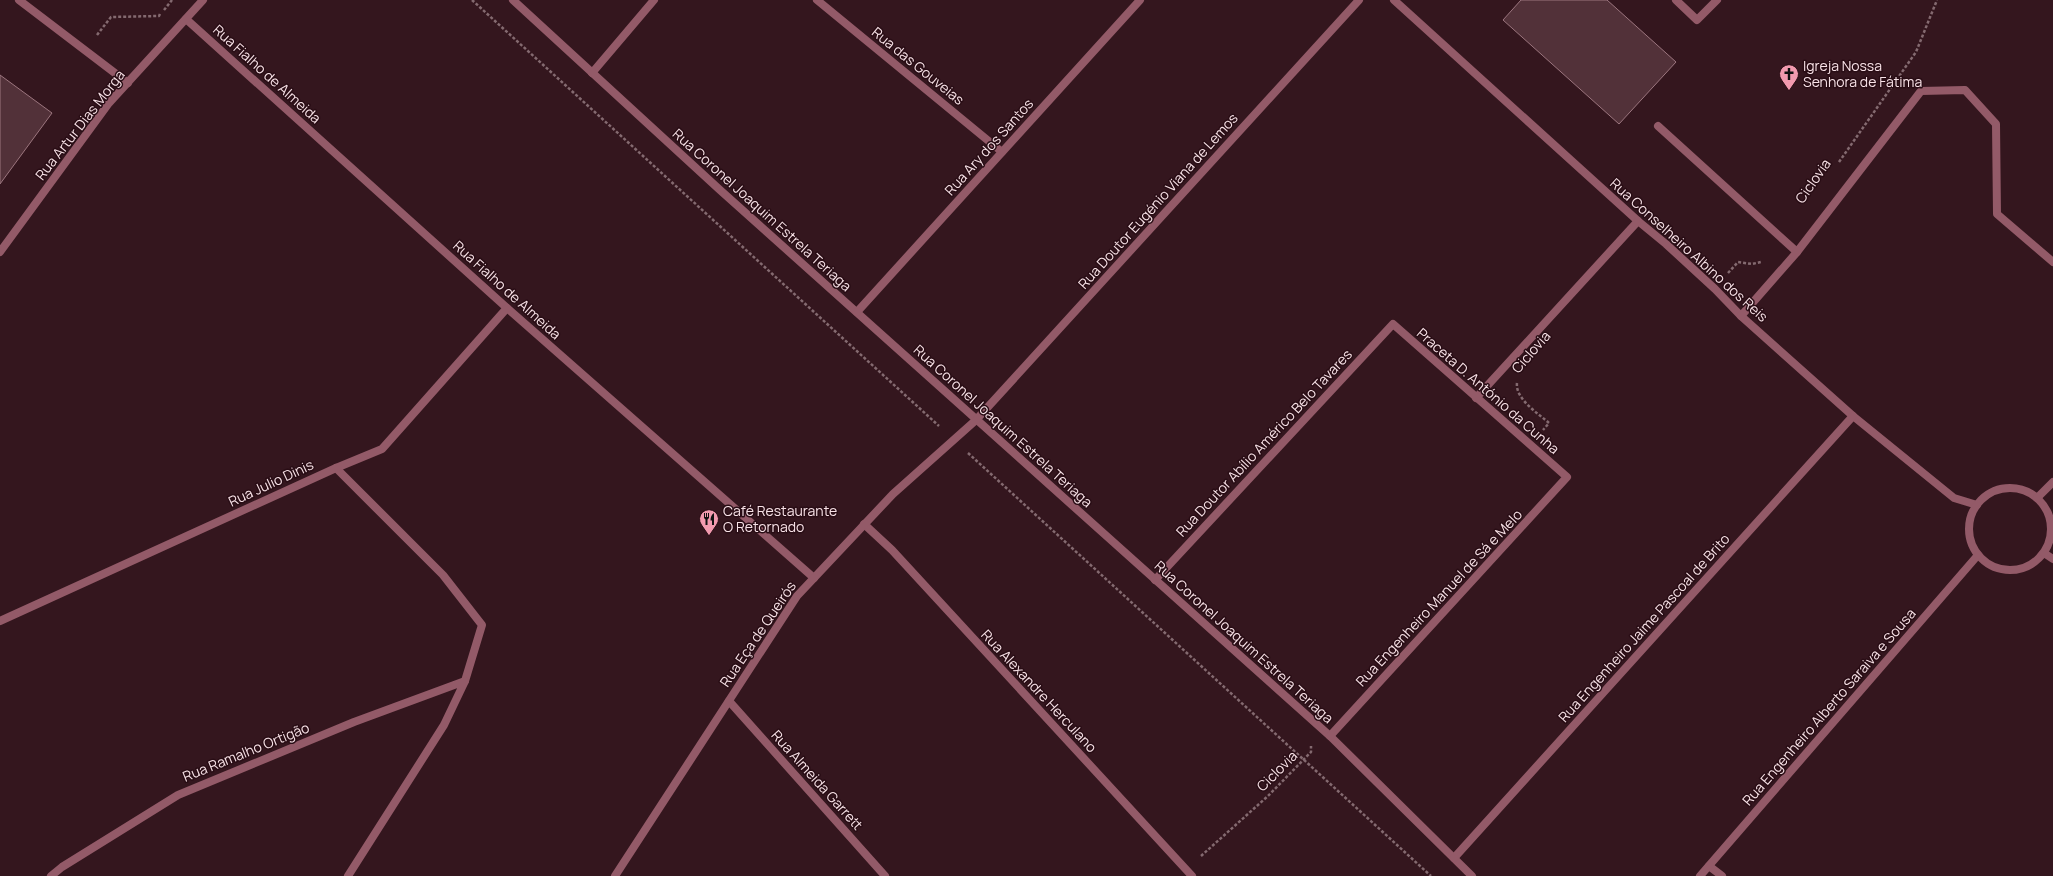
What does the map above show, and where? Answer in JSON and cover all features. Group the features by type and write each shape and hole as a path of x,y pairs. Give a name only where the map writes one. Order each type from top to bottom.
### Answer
{"street":[{"path":"19,0 128,82"},
{"name":"Rua Artur Dias Morga","path":"0,252 109,103 202,0"},
{"name":"Rua Coronel Joaquim Estrela Teriaga","path":"513,0 976,420 1330,736 1472,876"},
{"path":"592,73 654,0"},
{"name":"Rua das Gouveias","path":"817,0 1002,152"},
{"name":"Rua Ary dos Santos","path":"857,312 1140,0"},
{"name":"Rua Doutor Eugénio Viana de Lemos","path":"976,420 1359,0"},
{"name":"Rua Conselheiro Albino dos Reis","path":"1394,0 1715,289 1741,316 1853,416 1954,498 1976,505"},
{"path":"1676,0 1697,20 1717,0"},
{"name":"Rua Fialho de Almeida","path":"186,18 507,308 814,578"},
{"path":"1741,316 1797,252 1921,91 1965,90 1996,124 1997,214 2053,262"},
{"path":"1658,126 1797,252"},
{"path":"1476,398 1638,221"},
{"name":"Rua Julio Dinis","path":"0,621 336,468 382,449 507,308"},
{"name":"Praceta D. António da Cunha","path":"1392,324 1567,477"},
{"name":"Rua Doutor Abílio Américo Belo Tavares","path":"1155,580 1392,324"},
{"name":"Rua Engenheiro Jaime Pascoal de Brito","path":"1454,858 1853,416"},
{"name":"Rua Eça de Queirós","path":"615,876 797,596 893,494 976,420"},
{"path":"336,468 443,575 482,625 466,680 444,725 348,876"},
{"name":"Rua Engenheiro Manuel de Sá e Melo","path":"1330,736 1567,477"},
{"path":"2037,498 2053,482"},
{"path":"2012,488 2026,491 2037,498 2045,507 2050,518 2051,530 2050,542 2044,553 2035,562 2024,568 2012,571 1993,566 1978,555 1969,535 1971,514 1976,505 1986,495 1999,490 2012,488"},
{"name":"Rua Alexandre Herculano","path":"864,524 892,550 1192,876"},
{"path":"2044,553 2053,559"},
{"name":"Rua Engenheiro Alberto Saraiva e Sousa","path":"1700,876 1978,555"},
{"name":"Rua Ramalho Ortigão","path":"51,876 62,867 178,794 354,722 466,680"},
{"name":"Rua Almeida Garrett","path":"729,701 885,876"},
{"path":"1710,866 1722,876"}],"path":[{"path":"85,51 111,17 159,16 172,0"},
{"name":"Ciclovia","path":"1834,168 1916,52 1937,0"},
{"path":"1715,289 1738,262 1757,263 1767,259 1784,239"},
{"name":"Ciclovia","path":"1519,380 1517,386 1518,393 1549,423 1530,444"},
{"name":"Ciclovia","path":"1192,876 1198,859 1268,796 1311,752 1311,723 1313,722"}],"building":[{"path":"1521,0 1607,0 1676,62 1619,124 1503,20"},
{"path":"0,75 52,113 0,184"}],"place":[{"name":"Igreja Nossa Senhora de Fátima","path":"1789,91"},
{"name":"Café Restaurante O Retornado","path":"709,536"}]}
